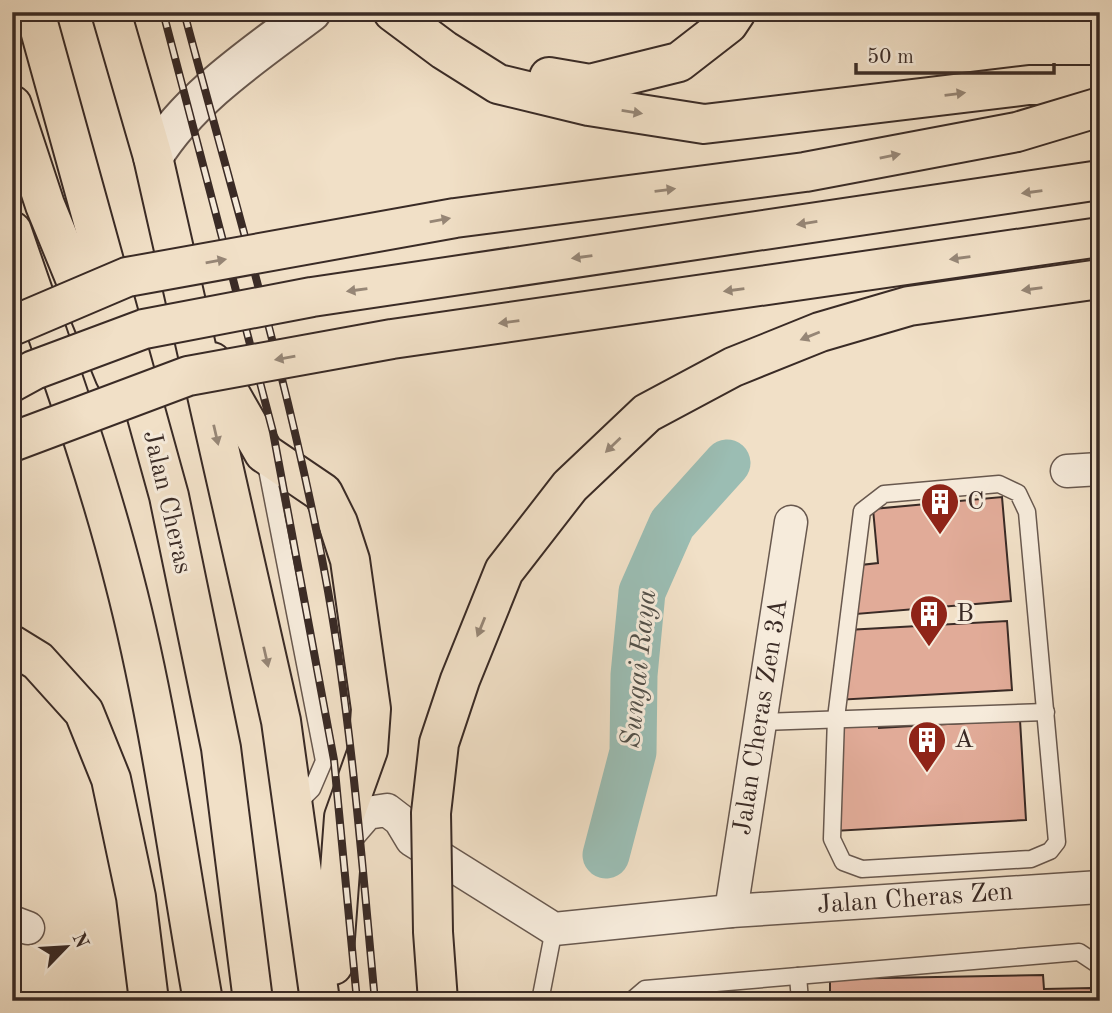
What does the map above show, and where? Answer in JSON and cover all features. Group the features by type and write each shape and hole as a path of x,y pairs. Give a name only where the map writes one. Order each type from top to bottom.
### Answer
{"highway":[{"name":"Jalan Cheras","path":"35,12 169,496 220,748 253,1001"},
{"path":"111,12 153,157 188,321 281,721 320,1001"},
{"path":"122,12 124,51"},
{"path":"393,12 444,50 498,84 589,106 704,124 1029,85 1100,85"},
{"path":"423,12 451,38 509,71 590,83 679,62 728,24 736,12"},
{"path":"12,105 45,205 103,350 169,496"},
{"path":"12,326 127,277 456,218 805,172 1017,132 1100,107"},
{"path":"12,382 34,370 144,329 312,297 1100,180"},
{"path":"12,231 85,445 124,580 156,730 203,1001"},
{"path":"12,442 188,376 392,339 1100,237"},
{"path":"438,1001 433,932 431,813 439,743 460,680 504,571 570,486 647,413 733,367 820,332 909,306 1100,279"},
{"path":"188,321 264,453 323,493 338,523 350,560 368,671 371,709 369,750 344,817 332,1001"},
{"path":"12,645 38,661 84,712 111,779 136,897 149,1001"}],"street":[{"path":"153,157 172,127 217,85 311,12"},
{"path":"1067,471 1100,469"},
{"name":"Jalan Cheras Zen 3A","path":"731,911 791,522"},
{"path":"371,709 375,778 412,840"},
{"path":"341,843 367,813 377,809 387,810 400,820 412,840 554,929"},
{"name":"Jalan Cheras Zen","path":"554,929 731,911 1100,887"}],"lane":[{"path":"264,453 324,761 312,789 293,808"},
{"path":"999,484 1018,493 1027,512 1046,712 1057,842 1050,851 1031,859 862,869 843,862 832,839 836,718 862,511 884,494 999,484"},
{"path":"760,722 1046,712"},
{"path":"540,1001 554,929"},
{"path":"631,1001 645,989 1079,952 1100,966"},
{"path":"799,976 800,1001"}],"building":[{"name":"C","path":"1002,497 1011,601 856,614 852,566 878,563 873,509"},
{"name":"B","path":"1007,621 1012,690 836,700 834,666 849,665 847,630"},
{"name":"A","path":"879,717 879,728 1020,720 1026,820 834,831 828,720"},
{"path":"1043,975 1044,989 1091,988 1091,1001 830,1001 830,979"}],"waterway":[{"name":"Sungai Raya","path":"606,855 633,752 634,675 642,592 672,524 727,463"}],"railway":[{"path":"163,12 273,432 334,760 357,1001"},
{"path":"184,12 281,373 314,518 328,591 350,744 375,1001"}],"place":[{"name":"C","path":"940,536"},
{"name":"B","path":"929,648"},
{"name":"A","path":"927,774"}]}
